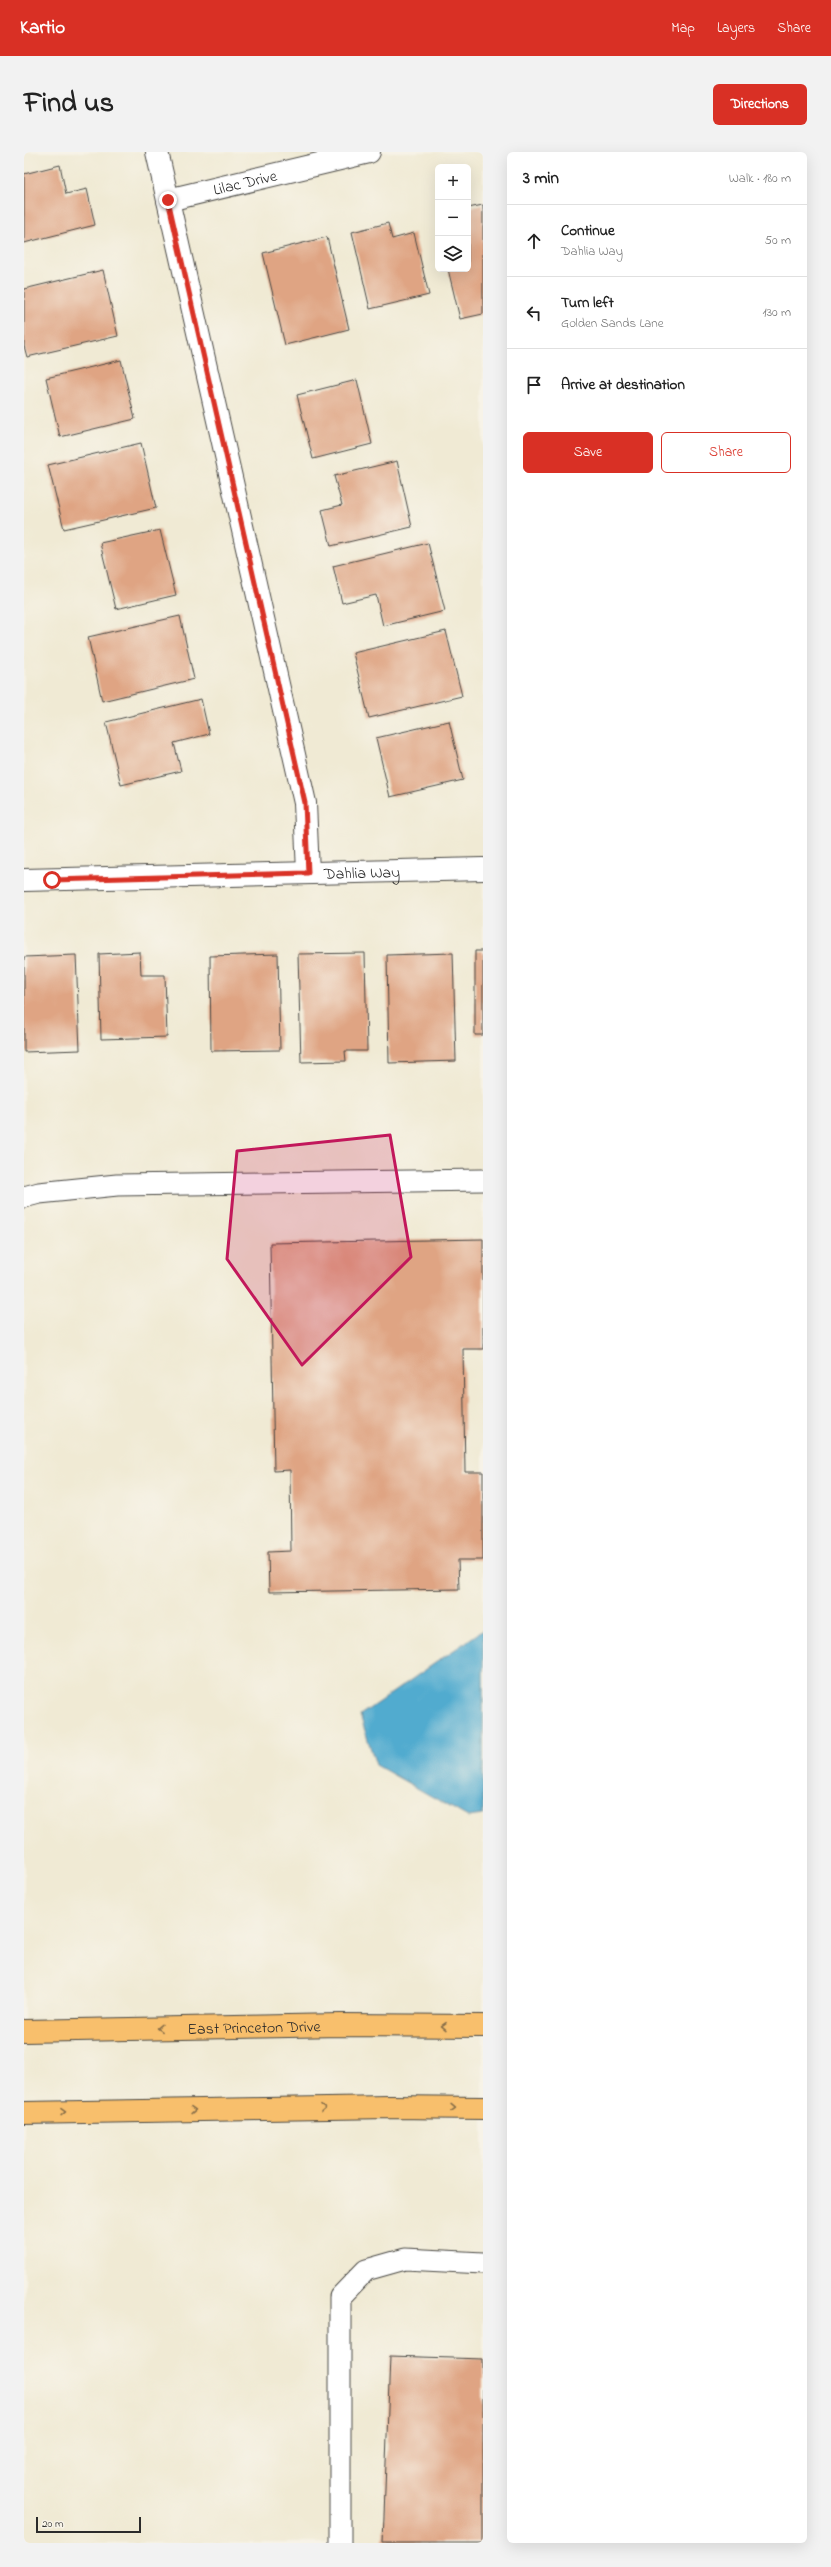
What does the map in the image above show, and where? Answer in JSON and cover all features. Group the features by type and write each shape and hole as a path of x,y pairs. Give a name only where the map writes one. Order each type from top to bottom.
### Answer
{"highway":[{"name":"East Princeton Drive","path":"24,2031 340,2025 483,2026"},
{"path":"24,2113 390,2107 483,2108"}],"street":[{"path":"157,152 305,803 308,873"},
{"name":"Lilac Drive","path":"168,200 369,152"},
{"name":"Dahlia Way","path":"24,880 483,868"}],"lane":[{"path":"24,1197 38,1193 117,1185 483,1180"},
{"path":"340,2543 340,2297 366,2270 405,2259 483,2263"}],"highlighted area":[{"path":"390,1135 411,1257 302,1365 227,1259 237,1151"}],"water":[{"path":"483,1630 483,1815 468,1817 376,1765 360,1715"}],"building":[{"path":"60,165 66,194 87,189 95,225 24,243 24,174"},
{"path":"483,205 483,314 460,319 449,272 471,272 471,207"},
{"path":"388,223 392,239 414,233 429,295 370,309 352,232"},
{"path":"327,237 349,329 285,345 263,253"},
{"path":"103,270 118,336 27,357 24,346 24,289"},
{"path":"121,360 135,419 60,437 46,378"},
{"path":"357,380 372,444 313,459 297,395"},
{"path":"141,443 156,508 64,529 48,465"},
{"path":"397,461 412,527 331,546 322,510 342,505 334,476"},
{"path":"160,530 176,595 116,609 100,543"},
{"path":"428,543 445,611 383,626 376,595 342,603 333,566"},
{"path":"180,616 194,679 102,701 88,637"},
{"path":"446,631 462,696 369,718 353,653"},
{"path":"201,699 209,734 174,743 181,771 121,785 106,722"},
{"path":"449,721 463,780 390,797 376,738"},
{"path":"475,951 483,951 483,1035 475,1035"},
{"path":"140,952 141,975 165,975 167,1037 101,1039 99,954"},
{"path":"365,953 367,1051 345,1051 346,1061 301,1062 298,954"},
{"path":"453,953 456,1061 389,1063 387,955"},
{"path":"278,954 280,1050 211,1051 210,956"},
{"path":"76,955 80,1050 24,1052 24,957"},
{"path":"483,1239 483,1349 463,1349 465,1472 483,1472 483,1560 458,1560 459,1589 269,1592 268,1552 291,1551 290,1470 274,1471 270,1243"},
{"path":"390,2356 483,2359 483,2543 383,2543"}],"route":[{"path":"52,880 308,873 305,803 168,200"}]}
